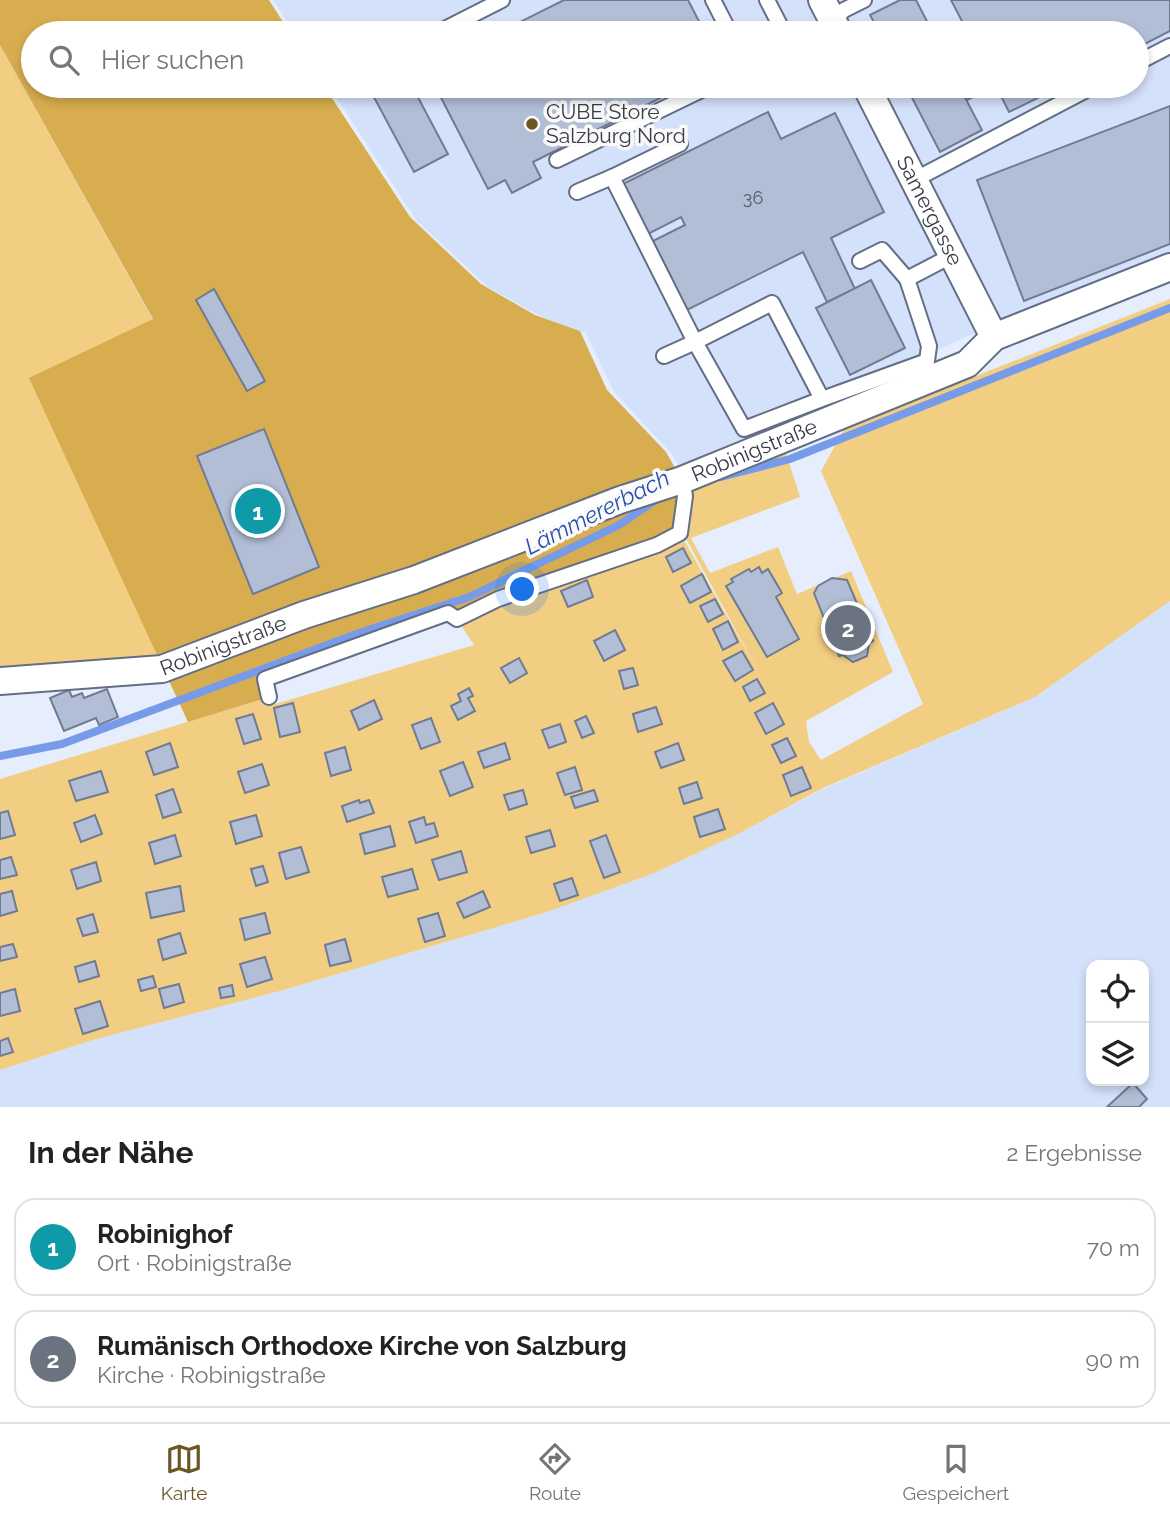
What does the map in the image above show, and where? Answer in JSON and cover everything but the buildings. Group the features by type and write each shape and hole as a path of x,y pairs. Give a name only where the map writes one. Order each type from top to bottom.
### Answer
{"street":[{"name":"Samergasse","path":"872,98 994,337"},
{"name":"Robinigstraße","path":"0,681 162,669 304,615 414,580 609,504 684,488 967,364 994,337 1170,267"}],"lane":[{"path":"461,21 502,0"},
{"path":"713,0 724,21"},
{"path":"767,0 778,21"},
{"path":"830,21 864,0"},
{"path":"1149,57 1170,46"},
{"path":"557,160 685,98"},
{"path":"914,180 1067,98"},
{"path":"577,192 680,144"},
{"path":"612,177 695,342 744,429 927,361 929,346 907,279 882,250 860,261"},
{"path":"907,279 951,256"},
{"path":"664,356 772,303 822,399"},
{"path":"268,697 265,679 449,613 457,619 498,599 657,544 680,533 684,488"}],"shaded area":[{"path":"0,0 269,0 282,21 21,21 21,83 0,45"},
{"path":"273,0 1170,0 1170,261 966,337 681,469 672,454 614,392 586,333 542,317 488,287 416,220 337,98 1149,98 1149,21 287,21"},
{"path":"0,45 21,83 21,98 29,98 153,320 162,669 0,681"},
{"path":"30,98 332,98 410,217 481,284 535,315 580,331 607,390 666,452 682,480 680,533 457,619 448,613 265,678 269,697 188,722 29,378 153,319"},
{"path":"1170,299 1170,601 1035,697 823,788 738,834 652,874 547,912 280,991 93,1040 0,1070 0,779 269,697 272,705 474,645 457,619 680,533 762,678 685,537 690,484 786,453 800,497 691,538 710,573 778,547 797,594 851,571 893,672 806,721 809,742 821,760 923,704 821,471 845,428"},
{"path":"1170,601 1170,1107 0,1107 0,1070 93,1040 280,991 547,912 652,874 738,834 823,789 1035,697"}],"waterway":[{"name":"Lämmererbach","path":"721,477 790,459 1170,308"},
{"name":"Lämmererbach","path":"0,756 62,744 359,633 469,597 619,525 659,498"}],"place":[{"name":"CUBE Store Salzburg Nord","path":"532,124"},
{"name":"Robinighof","path":"258,511"},
{"name":"Rumänisch Orthodoxe Kirche von Salzburg","path":"848,628"}]}
